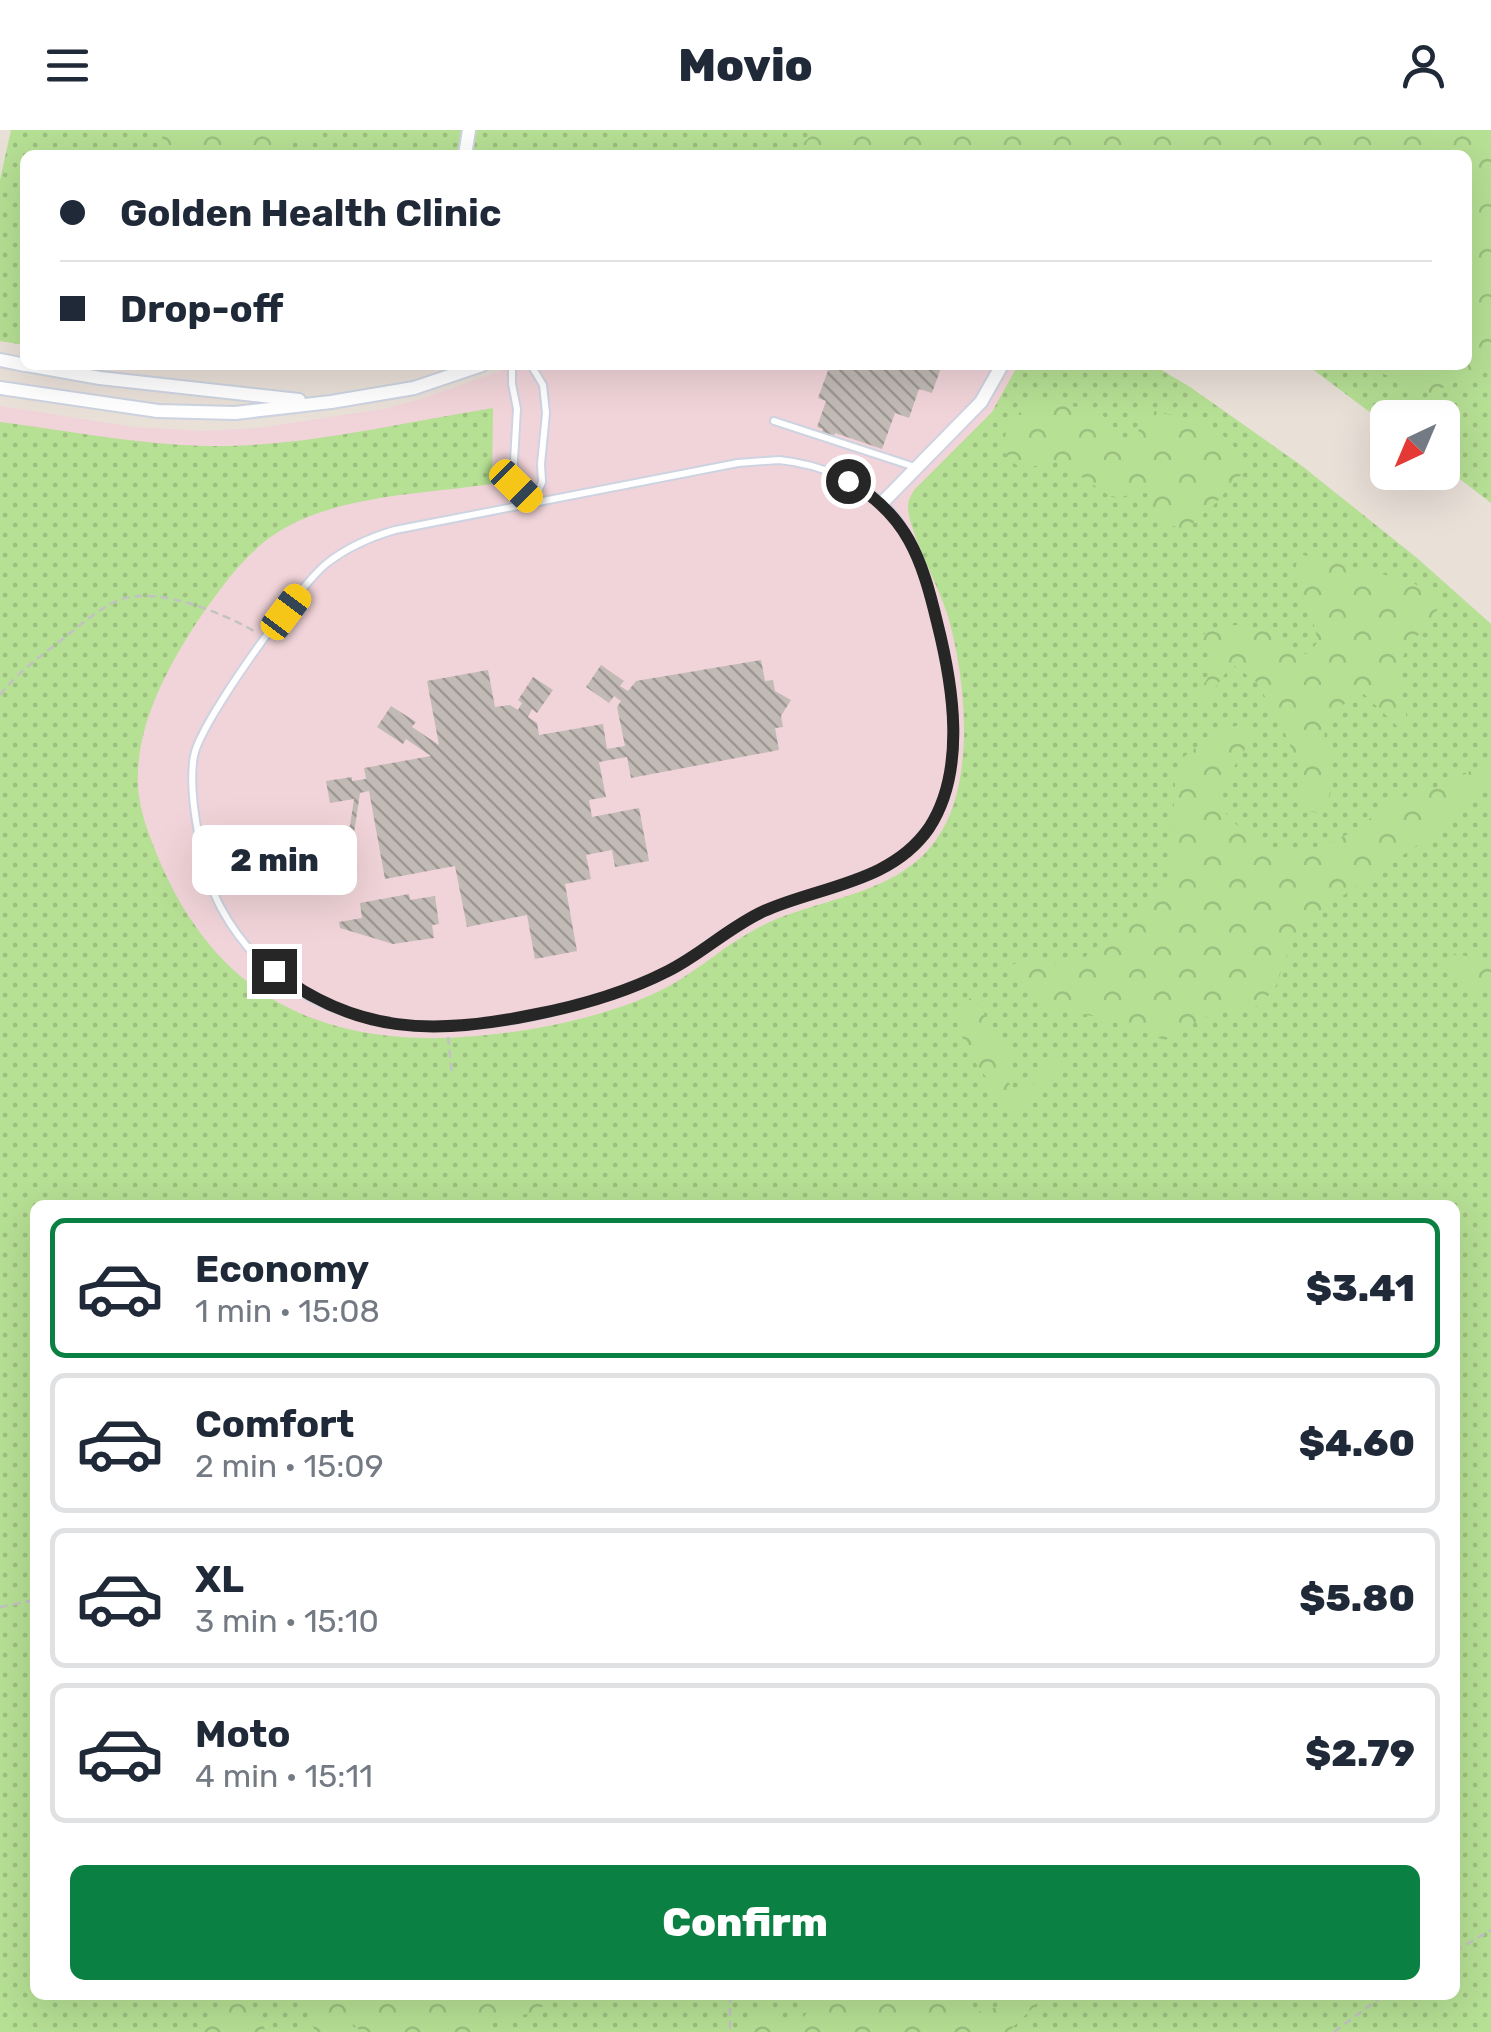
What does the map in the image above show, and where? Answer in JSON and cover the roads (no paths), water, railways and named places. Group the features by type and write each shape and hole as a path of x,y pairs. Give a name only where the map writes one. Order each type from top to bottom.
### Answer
{"street":[{"path":"54,370 252,397 331,402"},
{"path":"0,388 158,411 235,413 414,388 467,370"},
{"path":"882,502 981,402 999,370"}],"lane":[{"path":"512,370 517,419 512,472 516,486 533,503"},
{"path":"533,503 542,482 546,413 542,386 534,370"},
{"path":"774,421 916,468"},
{"path":"779,460 832,474 882,502 901,524 934,608 948,670 951,710 950,770 942,804 920,840 879,871 752,917 685,962 650,980 562,1009 447,1028 386,1024 336,1008 308,994 274,971 248,946 214,894 194,809 193,758 209,719 318,571 361,543 396,530 738,464 779,460"}]}
